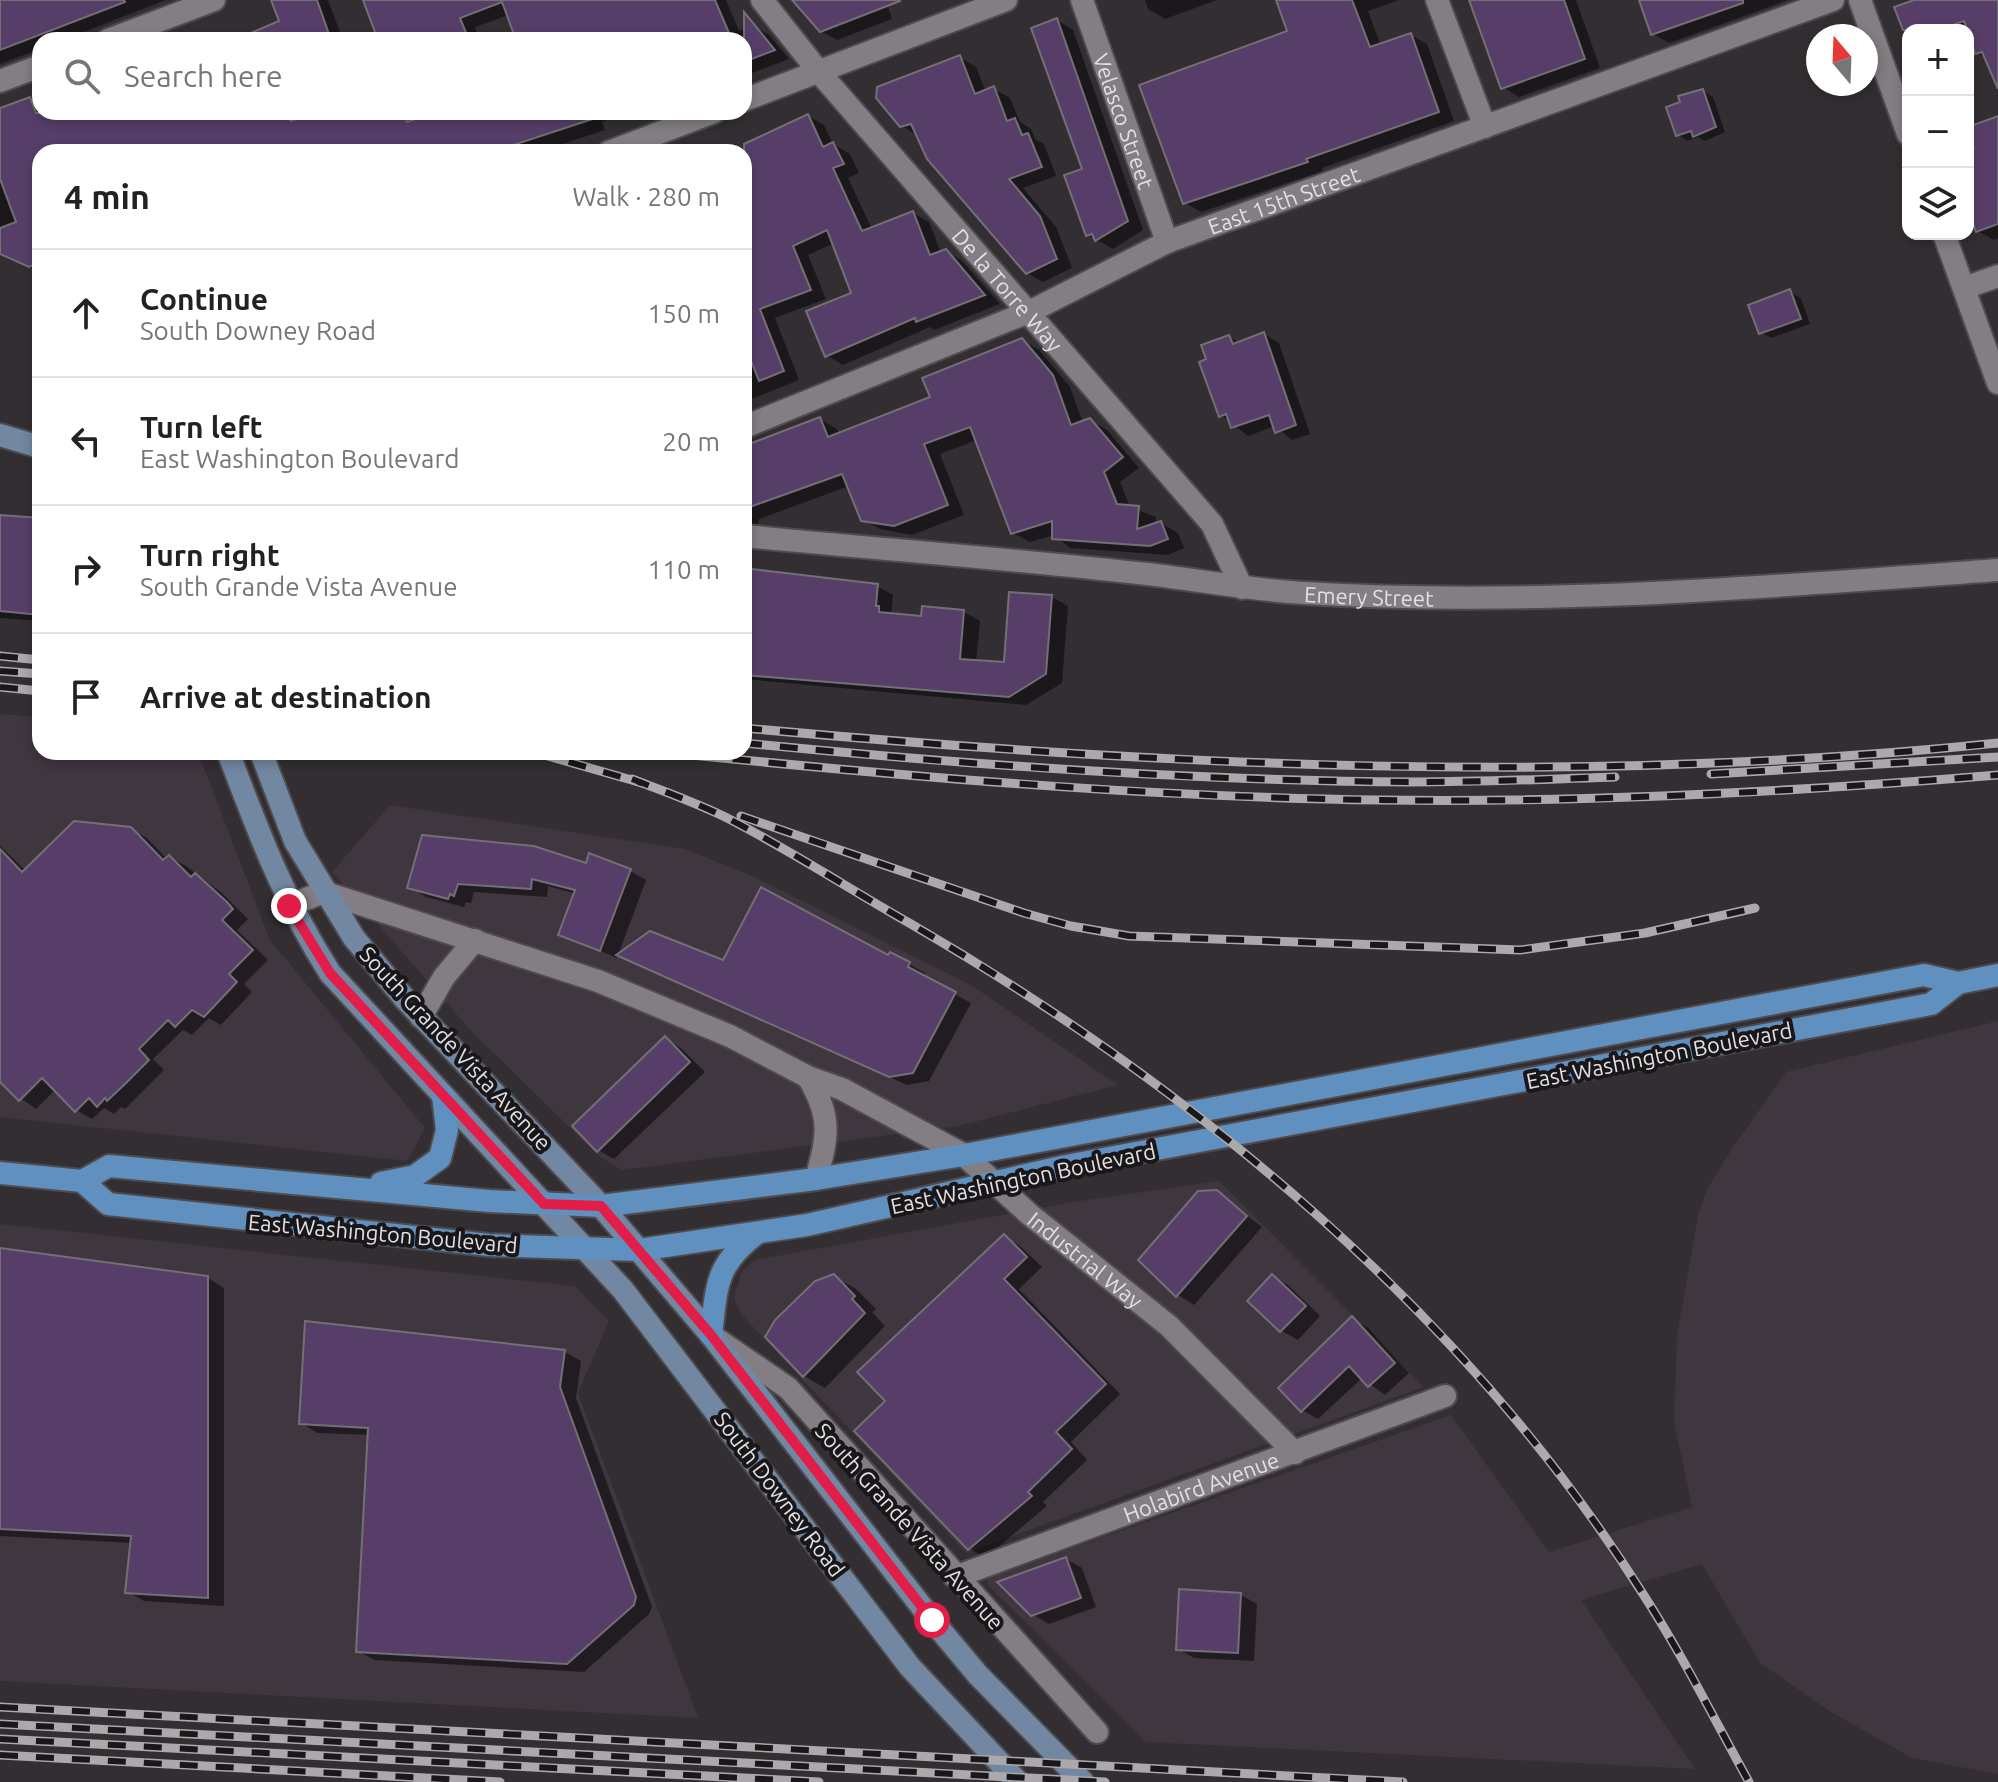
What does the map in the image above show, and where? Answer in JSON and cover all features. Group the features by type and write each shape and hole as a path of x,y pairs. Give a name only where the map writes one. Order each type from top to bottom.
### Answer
{"main road":[{"path":"0,435 32,442"},
{"name":"South Grande Vista Avenue","path":"231,760 289,906 330,973 544,1204"},
{"name":"South Grande Vista Avenue","path":"264,760 295,841 323,892 354,938 421,1017 601,1206"},
{"name":"East Washington Boulevard","path":"0,1173 82,1181 109,1166 544,1204 601,1206 816,1179 964,1155 1924,975 1958,983 1998,975"},
{"name":"East Washington Boulevard","path":"82,1181 108,1204 489,1245 639,1250 759,1232 900,1205 994,1182 1931,1004 1958,983"},
{"path":"356,1187 415,1176 440,1158 447,1130 443,1096"},
{"name":"South Downey Road","path":"544,1204 623,1290 910,1667 1018,1782"},
{"name":"South Downey Road","path":"601,1206 711,1335 978,1675 1083,1782"},
{"path":"711,1335 719,1272 734,1250 759,1232"}],"street":[{"path":"129,32 214,0"},
{"name":"De la Torre Way","path":"762,0 819,72 1031,311 1212,524 1242,588"},
{"path":"752,97 1006,0"},
{"name":"Velasco Street","path":"1082,0 1167,242"},
{"path":"1437,0 1485,127"},
{"name":"East 15th Street","path":"752,424 1031,311 1167,242 1833,0"},
{"path":"1860,0 1902,117"},
{"path":"0,81 32,69"},
{"path":"630,144 693,120"},
{"path":"1946,240 1998,383"},
{"path":"1964,288 1998,276"},
{"name":"Emery Street","path":"752,537 1149,574 1242,588 1307,593 1559,597 1773,587 1998,570"},
{"path":"289,906 323,892"},
{"name":"Industrial Way","path":"323,892 612,987 730,1036 808,1077 842,1089 964,1155 1169,1326 1295,1453"},
{"path":"421,1017 444,977 475,940"},
{"path":"808,1077 827,1116 827,1138 816,1179"},
{"name":"South Grande Vista Avenue","path":"711,1335 788,1388 1097,1732"},
{"name":"Holabird Avenue","path":"955,1577 1445,1396"}],"shaded area":[{"path":"0,714 32,716 32,760 201,760 270,940 425,1128 408,1161 0,1117"},
{"path":"390,805 685,849 752,876 971,985 1118,1085 958,1126 622,1170 600,1157 472,1032 332,872"},
{"path":"1998,1021 1998,1774 1912,1758 1831,1712 1760,1663 1702,1564 1581,1600 1695,1769 1146,1742 987,1584 989,1577 1451,1415 1549,1552 1692,1507 1674,1422 1677,1336 1698,1215 1707,1189 1733,1147 1786,1072"},
{"path":"1219,1181 1424,1387 966,1553 740,1313 734,1297 742,1271 755,1260 1073,1202"},
{"path":"0,1224 575,1286 609,1321 578,1393 698,1718 0,1681"}],"building":[{"path":"0,0 125,2 47,32 32,32 32,38 0,50"},
{"path":"271,0 317,0 328,32 253,32 279,21"},
{"path":"363,0 715,0 729,32 513,32 502,2 460,18 466,32 375,32"},
{"path":"792,0 899,0 900,1 820,32"},
{"path":"1276,0 1352,0 1370,47 1411,33 1439,112 1306,159 1308,162 1183,204 1139,85 1287,31"},
{"path":"1469,0 1564,0 1585,59 1501,89"},
{"path":"1639,0 1743,0 1743,3 1651,35"},
{"path":"1914,0 1998,0 1998,89 1982,52 1975,54 1974,24 1965,24 1964,21 1955,24 1902,24 1902,27 1894,7"},
{"path":"744,12 775,50 752,59 752,32 744,32"},
{"path":"1057,18 1128,221 1095,241 1092,234 1086,236 1064,175 1082,169 1031,28"},
{"path":"960,55 975,94 994,86 1007,121 1015,118 1022,135 1028,133 1042,167 1009,179 1040,216 1057,259 1026,274 927,159 911,124 900,127 876,98 877,87"},
{"path":"1703,89 1716,127 1693,137 1691,131 1676,136 1666,107 1680,102 1678,96"},
{"path":"30,97 32,120 590,120 516,144 32,144 32,266 29,267 0,254 0,228 16,222 0,179 0,108"},
{"path":"808,114 823,147 833,142 844,164 833,168 862,231 913,211 930,255 946,249 985,295 916,322 915,318 825,357 806,311 851,293 827,230 793,246 811,290 760,309 784,371 759,381 752,363 752,144 744,144"},
{"path":"1998,116 1998,224 1976,232 1974,226 1974,125"},
{"path":"1790,289 1801,319 1759,334 1748,305"},
{"path":"1264,332 1296,425 1275,433 1269,415 1231,428 1226,414 1219,417 1199,362 1206,359 1201,345 1229,335 1233,344"},
{"path":"1022,338 1053,375 1071,425 1090,418 1123,457 1104,472 1117,504 1139,506 1137,529 1161,521 1168,539 1150,546 1052,539 1052,521 1011,534 970,427 924,444 948,505 894,526 861,521 842,474 752,506 752,443 820,417 828,437 930,397 922,378"},
{"path":"0,515 32,517 32,614 0,611"},
{"path":"752,569 878,584 876,606 879,606 879,612 921,616 922,606 964,610 960,659 1004,662 1009,592 1052,595 1046,674 1009,697 752,676"},
{"path":"74,821 131,827 163,860 169,855 191,877 195,873 233,909 222,920 253,950 229,974 237,982 204,1017 192,1010 175,1027 168,1020 139,1049 149,1060 126,1083 97,1107 89,1098 75,1112 42,1078 19,1101 0,1082 0,849 22,872"},
{"path":"422,835 534,846 586,863 589,853 631,869 600,951 558,935 575,890 532,879 531,889 458,884 454,896 450,894 448,899 407,888"},
{"path":"761,887 888,955 890,952 910,962 908,967 956,992 913,1073 889,1077 616,955 650,931 723,960"},
{"path":"665,1036 690,1062 597,1152 572,1126"},
{"path":"1217,1190 1247,1216 1176,1297 1138,1260 1198,1191"},
{"path":"1004,1234 1027,1257 1004,1279 1106,1384 1056,1432 1072,1449 1028,1492 1032,1496 968,1550 854,1431 885,1401 857,1372"},
{"path":"0,1248 208,1276 208,1598 125,1593 131,1536 0,1529"},
{"path":"834,1274 855,1296 852,1299 865,1313 803,1377 765,1337 775,1320 815,1281"},
{"path":"1272,1274 1306,1306 1280,1332 1247,1301"},
{"path":"1352,1316 1395,1363 1368,1387 1349,1366 1301,1412 1278,1388"},
{"path":"305,1321 565,1350 560,1387 636,1597 634,1605 567,1664 356,1652 368,1428 299,1424"},
{"path":"1066,1557 1081,1598 1031,1616 997,1582"},
{"path":"1179,1589 1241,1593 1238,1653 1176,1650"}],"railway":[{"path":"0,656 32,659"},
{"path":"0,671 32,673"},
{"path":"0,687 32,690"},
{"path":"752,729 1057,752 1371,766 1685,764 1841,756 1998,743"},
{"path":"752,744 995,765 1247,779 1415,782 1615,777"},
{"path":"1711,774 1998,757"},
{"path":"562,760 642,783"},
{"path":"745,760 1020,784 1200,795 1380,800 1534,800 1689,795 1998,775"},
{"path":"632,779 754,832 1017,989 1121,1059 1221,1135 1318,1216 1409,1302 1494,1394 1572,1491 1657,1617 1749,1782"},
{"path":"741,816 1024,913 1071,926 1129,936 1520,950 1645,933 1755,908"},
{"path":"0,1707 1403,1782"},
{"path":"0,1724 1105,1782"},
{"path":"0,1739 819,1782"},
{"path":"0,1755 500,1782"}],"route":[{"path":"289,906 330,973 544,1204 601,1206 711,1335 831,1494 932,1620"}]}
